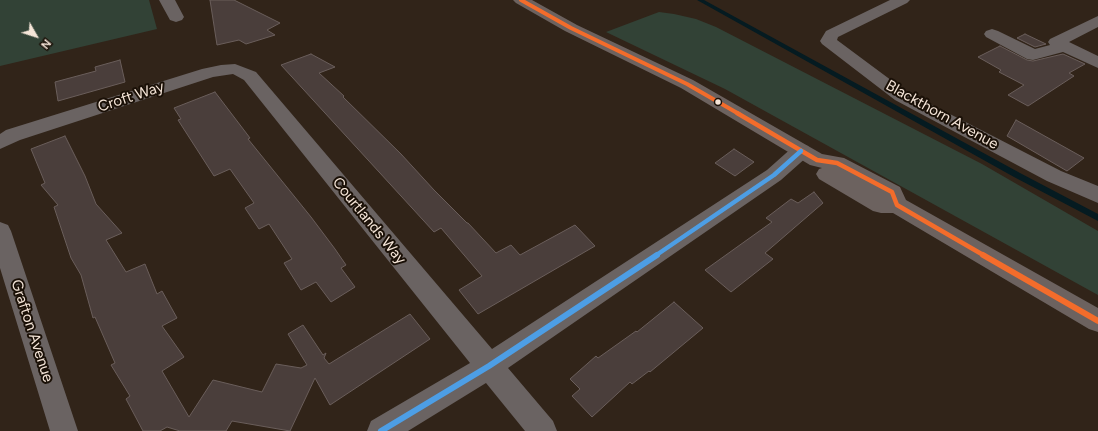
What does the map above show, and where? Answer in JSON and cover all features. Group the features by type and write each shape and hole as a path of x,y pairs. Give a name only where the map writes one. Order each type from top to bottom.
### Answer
{"main road":[{"path":"522,0 571,28 687,84 809,156 821,171 881,205 897,205 1098,321"}],"street":[{"path":"168,0 176,17"},
{"name":"Blackthorn Avenue","path":"902,0 832,34 828,41 902,96 1054,176 1095,187"},
{"path":"1098,21 1056,42 1098,63"},
{"path":"992,34 1033,55 1065,46"},
{"name":"Croft Way","path":"6,138 222,70 235,69 250,76"},
{"name":"Courtlands Way","path":"250,76 543,431"},
{"path":"382,431 489,366 664,250 774,174 809,156"},
{"name":"Grafton Avenue","path":"0,231 64,431"}],"green space":[{"path":"0,0 149,0 157,29 0,66"},
{"path":"659,12 696,19 716,27 982,164 1098,231 1098,295 725,89 606,32"}],"building":[{"path":"210,0 234,0 280,23 267,30 275,35 246,44 239,40 217,45"},
{"path":"1025,34 1046,44 1035,47 1017,38"},
{"path":"1000,46 1027,60 1033,61 1063,54 1085,64 1069,73 1074,76 1028,106 1008,95 1024,85 999,72 1001,70 978,57"},
{"path":"311,54 335,67 319,73 344,96 343,97 401,154 496,253 511,245 520,255 575,225 595,246 478,314 459,290 482,276 441,228 434,232 281,65"},
{"path":"120,60 125,82 58,101 55,82 96,71 95,67"},
{"path":"215,92 250,138 248,139 335,249 346,265 341,268 355,287 331,302 316,282 301,290 284,263 292,259 269,224 259,229 245,208 254,203 230,169 214,176 178,120 181,119 174,108"},
{"path":"1016,120 1084,158 1067,171 1007,136"},
{"path":"65,136 85,176 96,204 122,233 106,240 126,272 145,264 157,294 162,291 177,318 162,326 184,357 162,371 189,417 213,380 262,392 276,364 301,368 307,365 288,334 303,325 323,355 326,353 324,358 329,364 410,314 430,339 330,405 315,378 290,431 232,421 226,431 180,431 167,427 160,431 143,431 126,399 130,396 111,365 115,363 95,317 93,318 81,275 71,258 54,207 58,205 41,185 45,183 31,149"},
{"path":"734,149 754,162 735,176 715,163"},
{"path":"814,192 823,203 765,253 773,259 731,292 705,270 772,222 766,218 791,199 798,203"},
{"path":"674,302 703,328 650,372 649,371 632,384 630,382 592,417 572,396 580,389 570,379 596,356 598,358 636,331 637,332"}],"waterway":[{"path":"700,0 1098,218"}],"transit line":[{"path":"521,0 571,28 687,84 817,160 837,163 892,192 897,205 1098,321"},
{"path":"381,431 489,366 664,250 774,175 801,151"}]}
